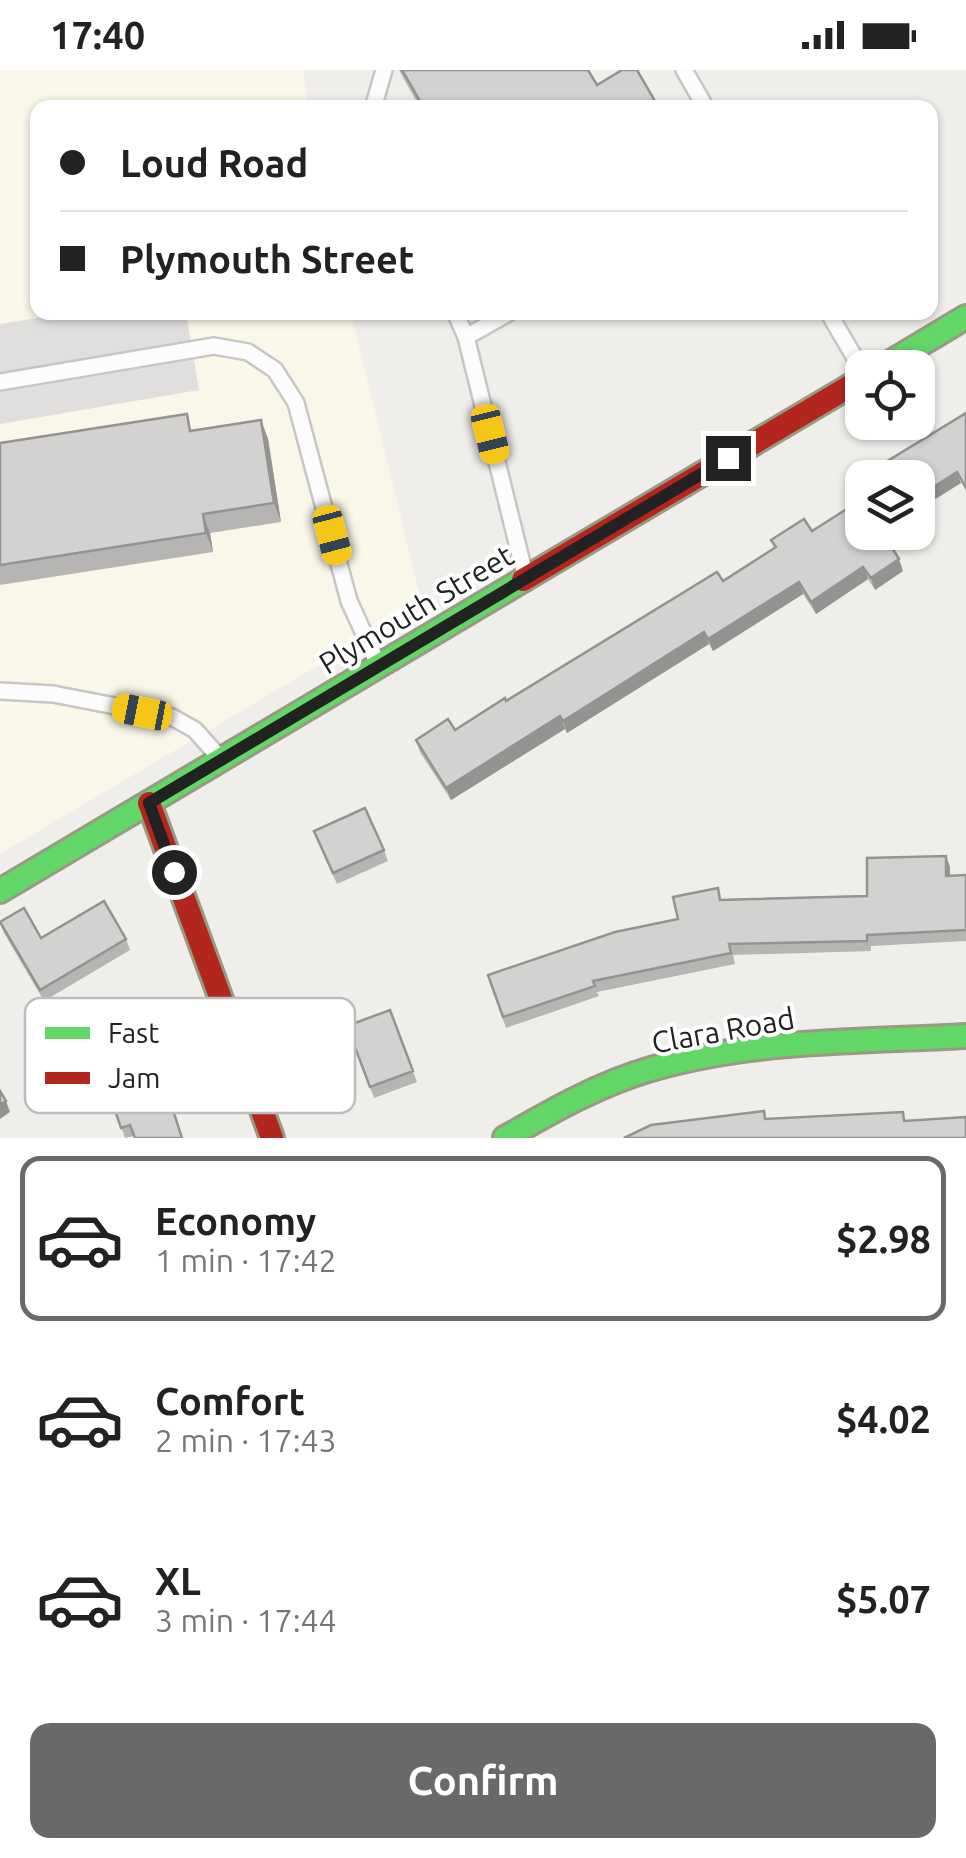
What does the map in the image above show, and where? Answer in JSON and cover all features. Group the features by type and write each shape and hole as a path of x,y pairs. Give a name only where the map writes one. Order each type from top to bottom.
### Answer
{"street":[{"path":"912,350 966,318"},
{"name":"Plymouth Street","path":"0,891 845,389"},
{"path":"149,803 221,998"},
{"name":"Clara Road","path":"505,1138 609,1084 670,1065 815,1044 966,1036"},
{"path":"263,1113 272,1138"}],"lane":[{"path":"375,100 384,70"},
{"path":"684,70 701,100"},
{"path":"458,320 466,337 526,578"},
{"path":"466,337 496,320"},
{"path":"833,320 850,350"},
{"path":"0,382 214,346 248,352 276,370 296,403 349,601 378,665"},
{"path":"0,691 52,694 172,718 196,730 221,760"}],"shaded area":[{"path":"0,70 303,70 307,100 30,100 30,320 353,320 422,604 0,854"},
{"path":"30,319 187,320 199,390 0,424 0,324"}],"building":[{"path":"402,70 588,70 597,85 622,70 637,70 654,100 419,100"},
{"path":"966,413 966,488 957,472 935,486 935,460 889,460 922,440 935,440 935,432"},
{"path":"187,414 190,431 261,420 274,503 203,514 206,533 0,565 0,443"},
{"path":"845,510 845,550 893,550 899,559 871,578 863,567 811,602 799,582 708,639 704,632 563,721 560,716 446,788 416,740 448,719 455,730 717,572 723,581 776,547 771,540 804,519 812,531"},
{"path":"365,808 384,850 333,873 314,831"},
{"path":"946,856 946,876 966,875 966,930 867,935 867,941 729,944 731,953 593,981 595,986 503,1017 488,975 615,932 678,919 673,897 718,888 720,900 867,896 867,858"},
{"path":"104,901 126,939 40,990 0,922 24,908 41,938"},
{"path":"390,1010 413,1071 370,1087 355,1047 355,1023"},
{"path":"764,1111 765,1119 903,1112 904,1121 966,1117 966,1138 624,1138 651,1125"},
{"path":"116,1113 174,1113 182,1138 135,1138 130,1125 121,1128"}],"traffic: fast":[{"path":"911,350 966,317"},
{"path":"0,891 523,580"},
{"path":"505,1138 613,1082 690,1059 768,1047 966,1036"}],"traffic: jam":[{"path":"523,580 845,389"},
{"path":"149,803 221,998"},
{"path":"263,1113 272,1138"}],"route":[{"path":"174,872 149,803 728,458"}]}
